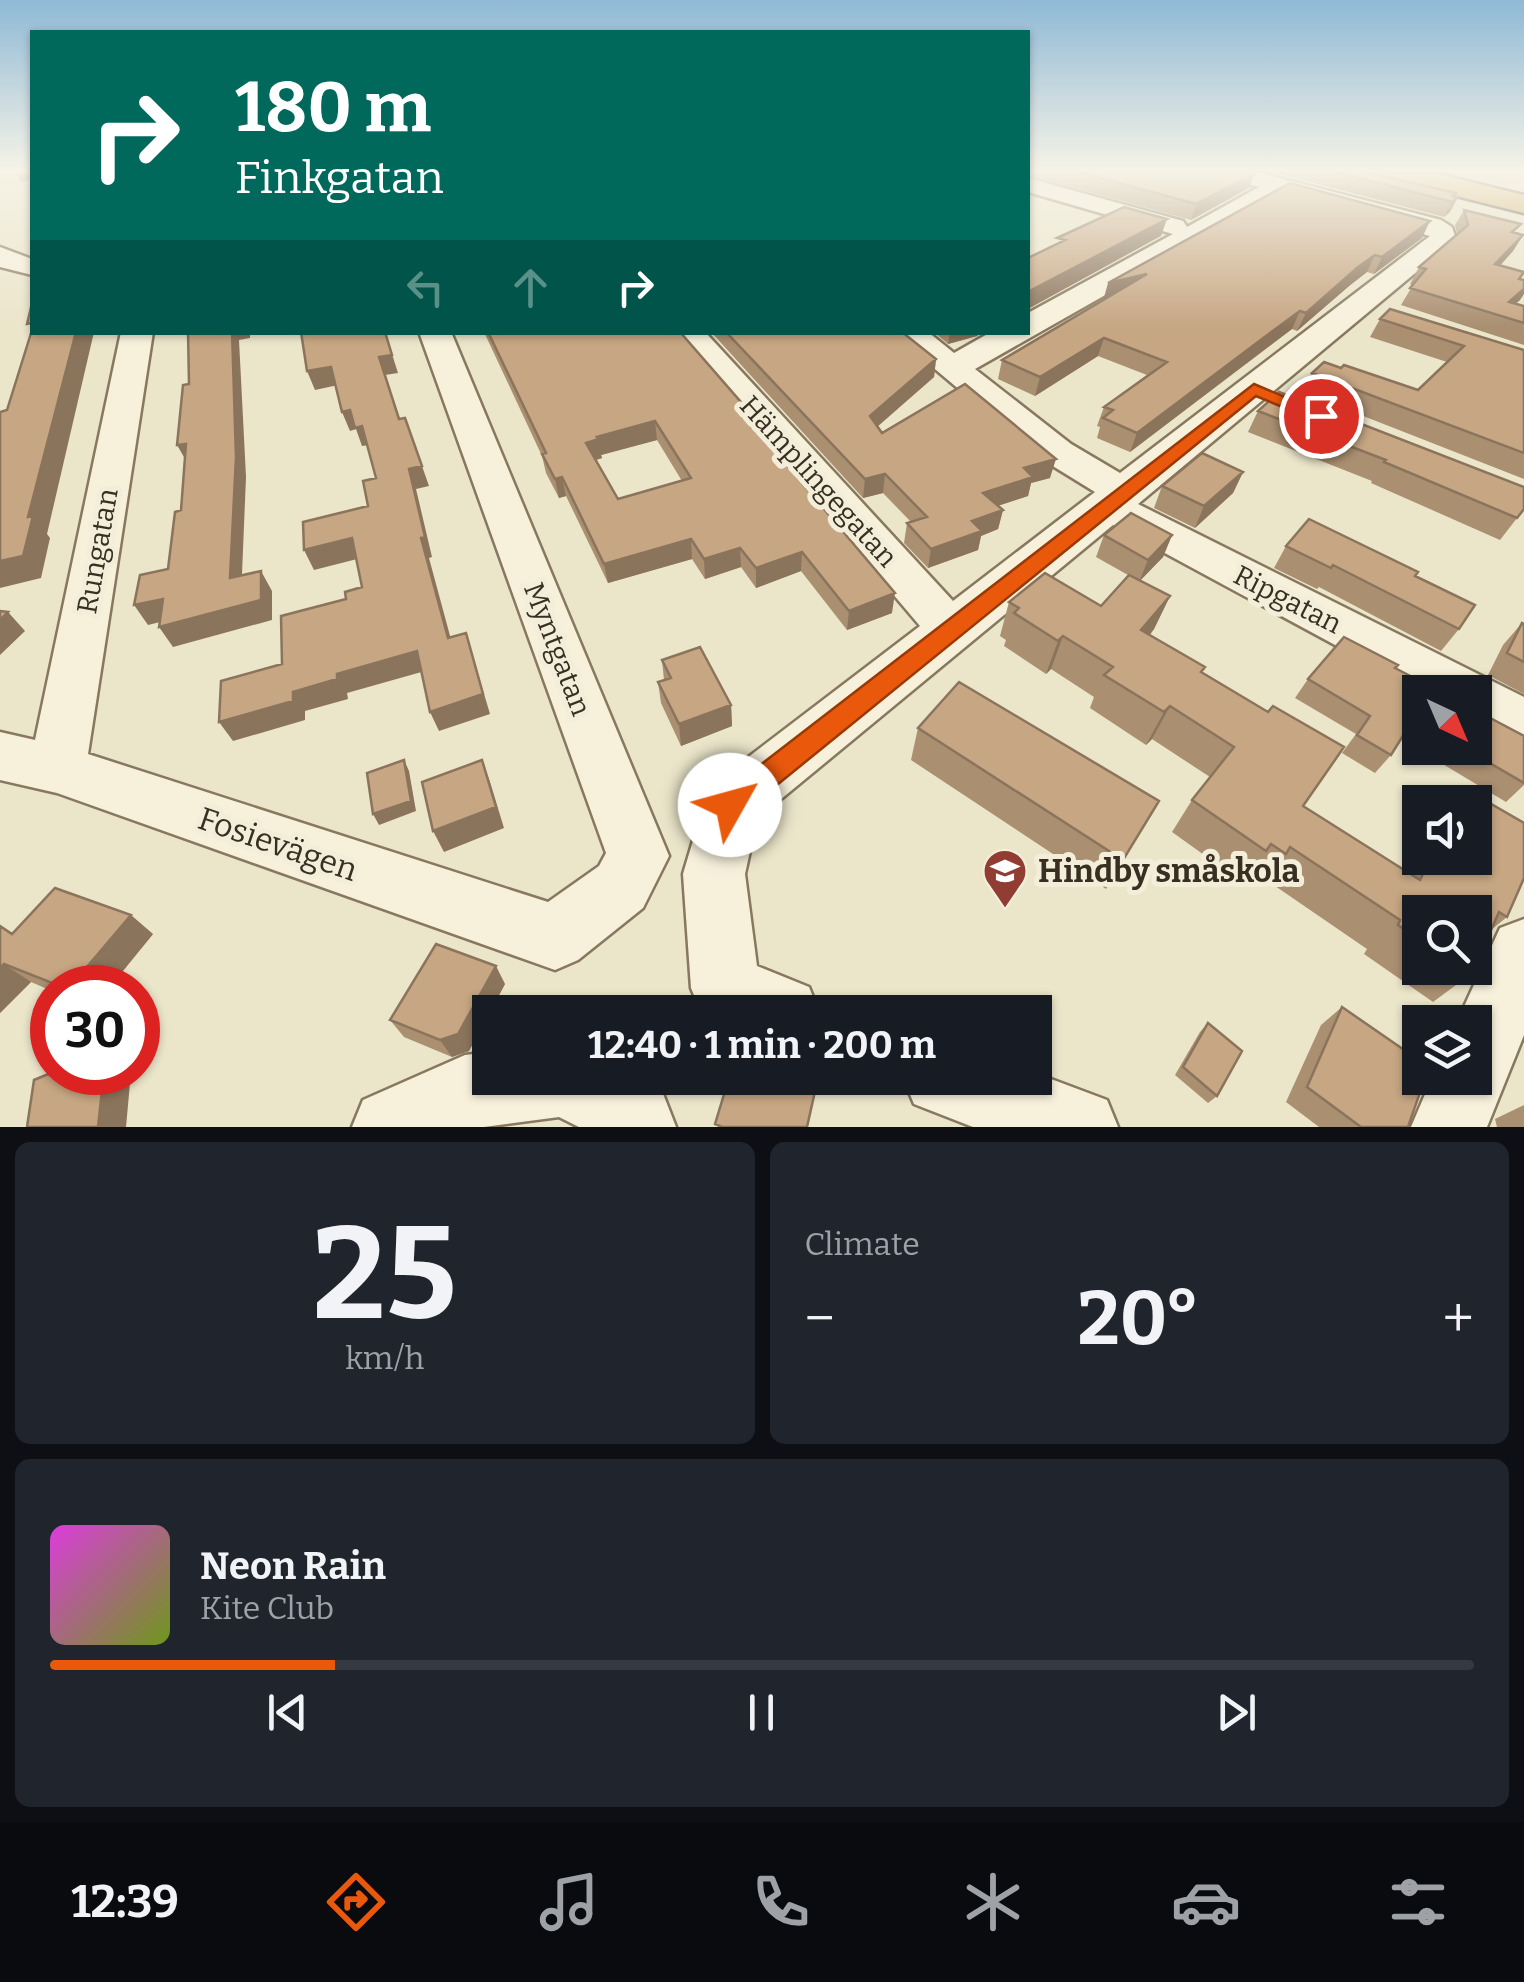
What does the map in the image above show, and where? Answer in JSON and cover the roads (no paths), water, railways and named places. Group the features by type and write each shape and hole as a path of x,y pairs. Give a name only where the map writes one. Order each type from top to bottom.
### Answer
{"street":[{"path":"1156,223 1192,233"},
{"path":"1030,325 1211,223"},
{"path":"752,995 714,874 730,805 1116,499 1272,396 1377,312 1442,239 1444,233 1419,223"},
{"name":"Rungatan","path":"28,763 136,335"},
{"name":"Myntgatan","path":"436,335 638,856 621,887 555,937"},
{"name":"Hämplingegatan","path":"689,335 951,630"},
{"name":"Ripgatan","path":"911,335 1116,499 1436,675"},
{"path":"952,368 1010,335"},
{"path":"1492,705 1524,722"},
{"name":"Fosievägen","path":"28,763 555,937"},
{"path":"1492,1026 1524,952"},
{"path":"390,1127 465,1092 562,1080 636,1120"},
{"path":"989,1095 1080,1127"},
{"path":"1449,1127 1463,1095"}],"place":[{"name":"Hindby småskola","path":"1005,909"}]}
